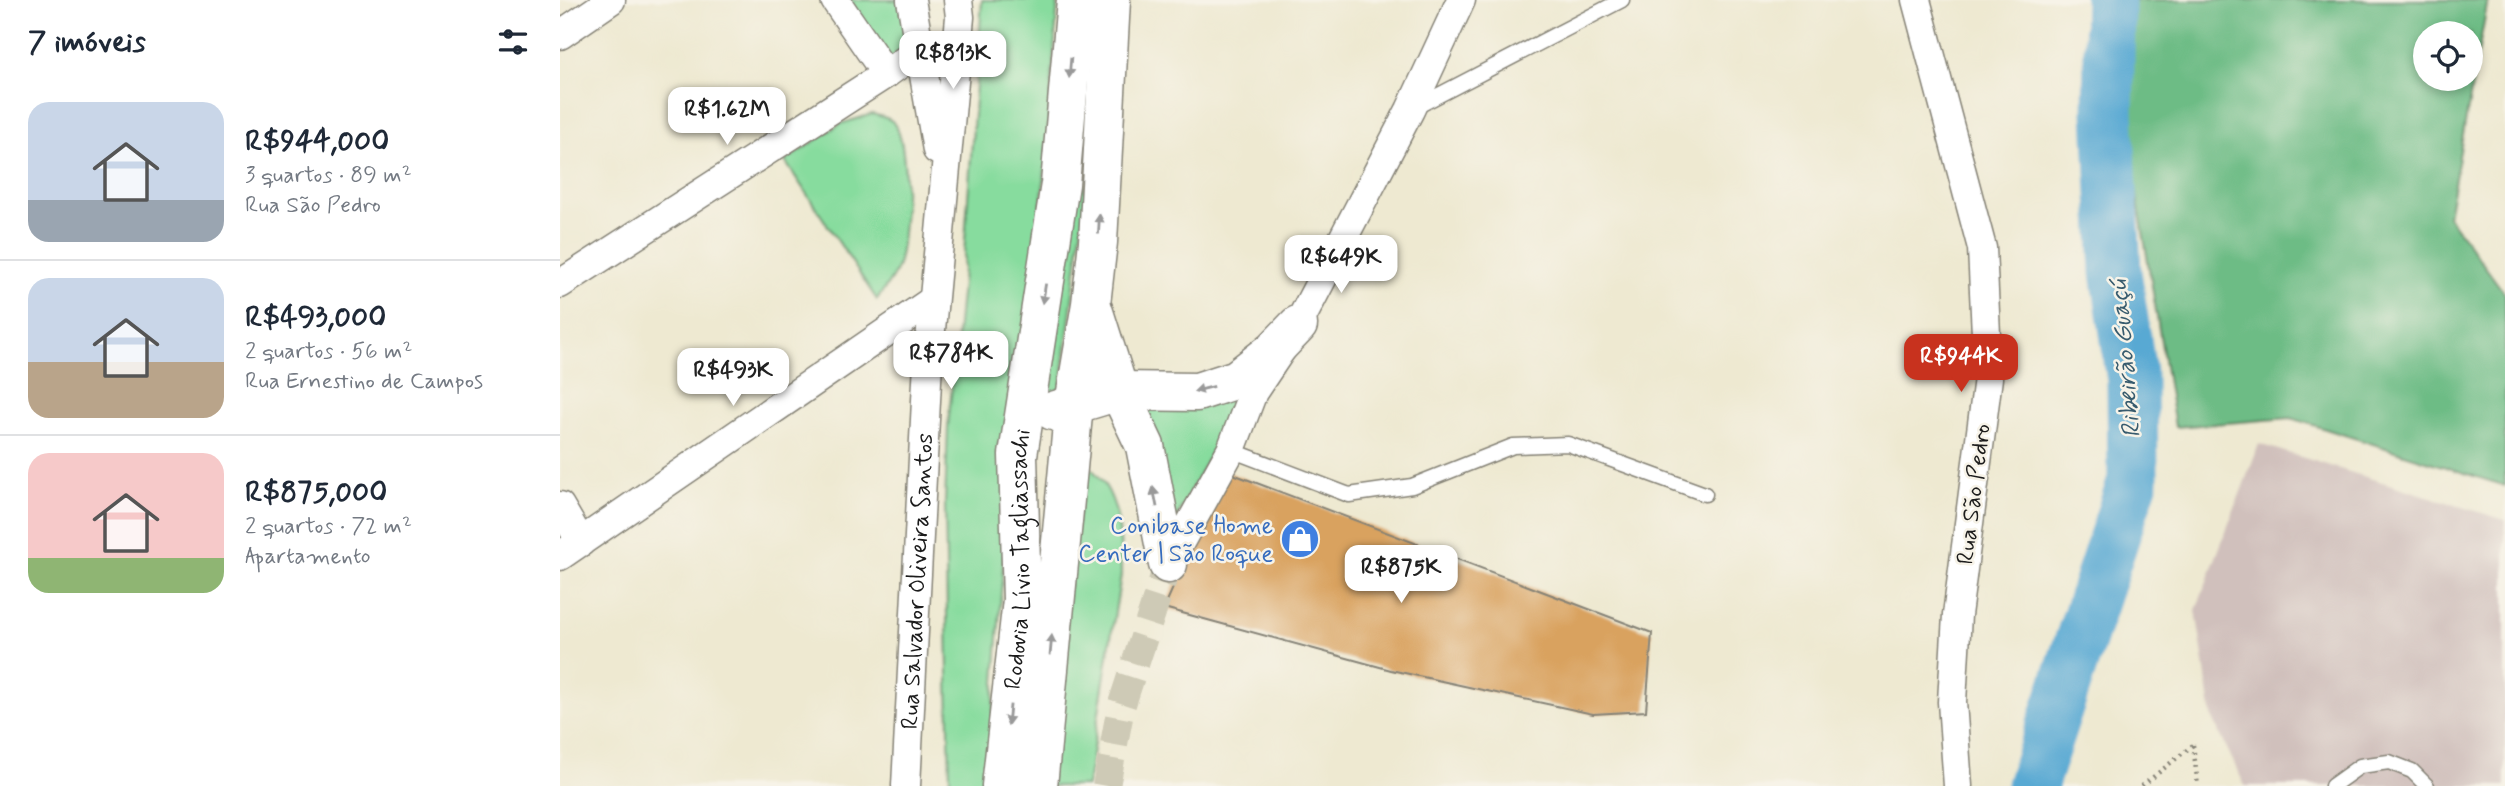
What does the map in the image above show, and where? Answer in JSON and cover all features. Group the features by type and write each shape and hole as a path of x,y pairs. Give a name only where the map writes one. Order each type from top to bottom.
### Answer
{"highway":[{"name":"Rodovia Lívio Tagliassachi","path":"1001,786 1022,600 1018,454 1060,184 1076,0"},
{"name":"Rodovia Lívio Tagliassachi","path":"1038,786 1074,404 1091,304 1098,242 1111,0"},
{"path":"1091,304 1119,391 1145,446 1168,564"},
{"path":"1018,454 1034,423 1052,411 1119,391 1197,392 1237,379 1274,350 1298,325"}],"street":[{"path":"560,35 611,0"},
{"path":"835,0 886,74"},
{"path":"911,0 944,194"},
{"name":"Rua Salvador Oliveira Santos","path":"906,786 928,362 960,17 958,0"},
{"path":"1168,564 1231,450 1253,392 1298,325 1410,110 1461,0"},
{"name":"Rua São Pedro","path":"1916,0 1982,248 1988,378 1957,615 1952,702 1958,786"},
{"path":"560,284 886,74 920,49"},
{"path":"560,506 571,549 933,300"}],"lane":[{"path":"1410,110 1622,0"},
{"path":"1231,450 1349,495 1412,486 1513,446 1568,444 1705,494"},
{"path":"2332,786 2360,766 2389,762 2412,771 2427,786"}],"path":[{"path":"2142,786 2193,745 2198,786"}],"shaded area":[{"path":"2259,444 2505,520 2505,786 2245,786 2212,717 2196,610"}],"green space":[{"path":"844,0 902,0 906,7 904,49 886,61"},
{"path":"982,0 1058,0 1044,181 1011,446 988,786 950,786 945,503 948,427 962,283"},
{"path":"2105,0 2488,0 2483,27 2483,21 2413,21 2413,91 2471,91 2448,216 2505,294 2505,486 2291,418 2175,427"},
{"path":"872,114 893,122 899,133 905,170 900,255 895,272 877,300 785,161 840,124"},
{"path":"1083,182 1086,193 1061,387 1039,400 1075,183"},
{"path":"1244,391 1174,522 1147,409"},
{"path":"1085,464 1106,486 1112,500 1119,529 1121,575 1087,786 1043,786"}],"building":[{"name":"Conibase Home Center | São Roque","path":"1225,471 1652,633 1646,711 1593,714 1391,670 1164,608"}],"waterway":[{"name":"Ribeirão Guaçú","path":"2032,786 2133,480 2132,380 2116,272 2108,113 2110,0"}],"tunnel":[{"path":"1106,786 1121,707 1168,564"}],"place":[{"name":"Conibase Home Center | São Roque","path":"1300,539"}]}
